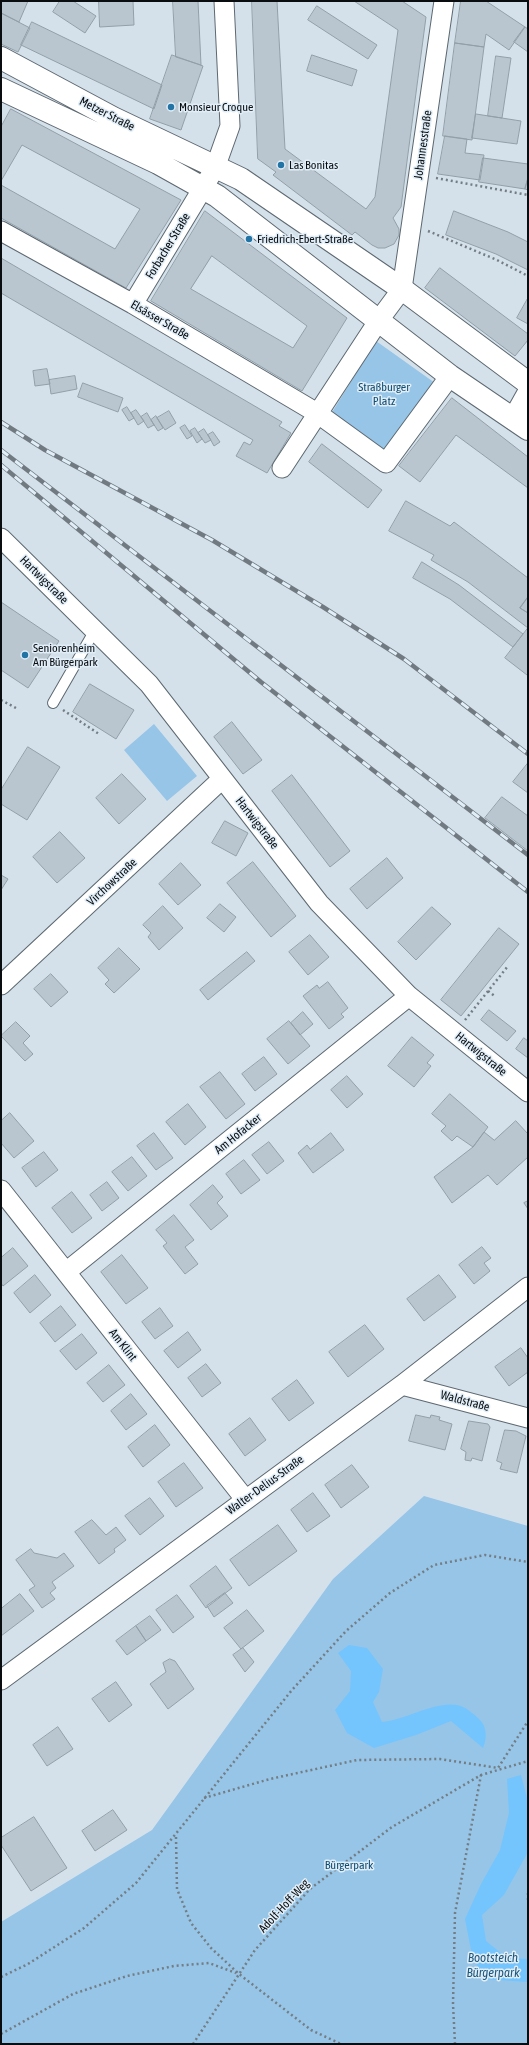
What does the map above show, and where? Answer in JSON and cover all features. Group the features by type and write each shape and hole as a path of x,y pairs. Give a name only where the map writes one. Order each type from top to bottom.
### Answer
{"main road":[{"name":"Metzer Straße","path":"1,58 112,118 215,168"},
{"name":"Metzer Straße","path":"1,89 158,162 203,188"},
{"path":"215,168 240,179 402,289 528,383"},
{"path":"203,188 217,196 450,376 521,424 528,394"}],"street":[{"path":"203,188 215,168 230,126 224,1"},
{"name":"Johannesstraße","path":"402,289 444,1"},
{"name":"Forbacher Straße","path":"132,304 203,188"},
{"name":"Elsässer Straße","path":"1,230 132,304 317,413"},
{"path":"282,468 379,320 402,289"},
{"path":"317,413 386,463 450,376"},
{"name":"Hartwigstraße","path":"1,538 149,684 319,903 409,996 528,1092"},
{"name":"Virchowstraße","path":"1,985 222,779"},
{"name":"Am Hofacker","path":"66,1272 409,996"},
{"name":"Am Klint","path":"1,1190 245,1499"},
{"name":"Walter-Delius-Straße","path":"1,1680 245,1499 402,1385 528,1287"},
{"name":"Waldstraße","path":"402,1385 528,1418"}],"lane":[{"path":"53,703 95,630"}],"path":[{"path":"419,175 528,195"},
{"path":"412,224 497,260 528,276"},
{"path":"1,700 16,708"},
{"path":"53,703 99,734"},
{"path":"454,1033 508,966"},
{"path":"488,991 496,997"},
{"path":"1,1977 28,1964 84,1928 136,1883 176,1836 203,1799 313,1666 346,1631 390,1593 434,1565 485,1555 528,1562"},
{"path":"203,1799 270,1779 357,1760 440,1759 498,1768 528,1721"},
{"name":"Adolf-Hoff-Weg","path":"192,2044 255,1950 310,1889 392,1827 481,1775 498,1768 528,1761"},
{"path":"455,2044 453,2004 455,1913 481,1775"},
{"path":"176,1836 177,1889 191,1923 211,1948 239,1974 311,2030 341,2044"},
{"path":"528,1893 528,1900"},
{"path":"1,2034 72,1994 127,1976 174,1966 209,1963 239,1974"}],"green space":[{"name":"Straßburger Platz","path":"376,341 435,383 383,452 331,414"},
{"path":"154,724 197,776 167,801 124,750"},
{"name":"Bürgerpark","path":"424,1496 528,1526 528,2044 1,2044 1,1922 152,1830 333,1579"}],"water":[{"path":"349,1645 367,1648 383,1669 379,1692 373,1702 382,1722 391,1721 430,1708 448,1704 457,1705 472,1713 484,1726 486,1733 483,1748 451,1721 416,1735 374,1748 347,1733 335,1710 350,1691 351,1671 338,1653"},
{"name":"Bootsteich Bürgerpark","path":"521,1775 528,1802 528,1852 504,1895 482,1915 486,1941 507,1958 528,1959 528,1982 484,1979 472,1955 465,1919 481,1884 500,1850 509,1813 507,1779"}],"building":[{"path":"1,1 28,1 19,22 1,13"},
{"path":"60,1 73,1 96,16 85,33 53,12"},
{"path":"99,1 133,1 134,25 100,27"},
{"path":"173,1 198,1 201,65 176,57"},
{"path":"252,1 277,1 285,149 366,209 375,197 398,30 354,1 402,1 426,17 401,207 393,218 399,229 399,235 394,244 385,248 378,248 355,232 352,235 273,175 276,172 258,159"},
{"path":"461,1 486,1 525,27 509,50 486,34 484,47 455,43"},
{"path":"317,6 377,45 368,59 308,20"},
{"path":"1,13 30,28 18,52 1,44"},
{"path":"32,22 162,85 154,109 21,45"},
{"path":"525,27 528,29 528,52 514,42"},
{"path":"455,43 484,47 472,140 443,136"},
{"path":"172,55 203,66 181,130 150,119"},
{"path":"312,55 357,70 352,86 307,71"},
{"path":"496,56 511,58 502,118 488,116"},
{"path":"11,109 181,200 126,288 1,218 1,185 115,249 140,209 22,145 1,181 1,127"},
{"path":"476,114 521,121 517,144 472,138"},
{"path":"445,136 467,139 465,153 484,155 480,180 438,174"},
{"path":"483,158 528,164 528,178 525,189 479,182"},
{"path":"528,178 528,190 525,189"},
{"path":"205,211 347,318 302,391 151,301","holes":["212,256 307,326 293,348 191,289"]},
{"path":"454,211 508,232 528,242 528,270 496,254 446,235"},
{"path":"1,258 282,422 279,426 291,433 267,473 236,456 244,442 250,445 253,440 1,293"},
{"path":"440,268 528,334 528,340 515,356 425,288"},
{"path":"528,298 528,324 517,318"},
{"path":"47,369 50,384 35,386 33,371"},
{"path":"75,376 77,389 51,394 49,380"},
{"path":"83,383 123,398 118,412 78,397"},
{"path":"452,398 528,457 528,488 456,435 420,482 399,466"},
{"path":"127,407 134,418 129,421 122,410"},
{"path":"136,410 144,421 138,425 131,413"},
{"path":"169,411 176,423 165,430 157,418"},
{"path":"147,413 154,425 148,428 141,417"},
{"path":"156,416 163,428 158,431 151,420"},
{"path":"185,425 192,436 187,439 180,428"},
{"path":"195,428 202,439 197,443 190,431"},
{"path":"204,429 211,440 205,443 198,433"},
{"path":"213,432 220,442 214,446 208,435"},
{"path":"322,444 382,490 368,508 309,462"},
{"path":"406,501 450,526 454,522 528,578 528,597 520,608 528,613 528,628 468,582 431,560 434,555 389,531"},
{"path":"422,562 459,585 523,634 513,647 450,599 413,578"},
{"path":"528,597 528,613 520,608"},
{"name":"Seniorenheim Am Bürgerpark","path":"1,602 59,641 28,688 1,670"},
{"path":"528,628 528,673 527,675 505,658"},
{"path":"90,684 134,710 116,739 73,712"},
{"path":"232,722 262,760 243,774 214,737"},
{"path":"28,747 60,767 27,820 1,804 1,790"},
{"path":"528,763 528,793 513,782"},
{"path":"122,774 146,799 119,824 96,798"},
{"path":"292,775 350,851 330,867 272,791"},
{"path":"502,797 528,816 528,851 485,818"},
{"path":"225,821 248,833 236,856 212,843"},
{"path":"60,832 85,858 57,883 33,857"},
{"path":"387,858 403,878 367,909 350,889"},
{"path":"253,862 296,916 271,937 227,883"},
{"path":"181,863 201,885 178,905 159,884"},
{"path":"1,875 8,879 1,890"},
{"path":"220,904 236,917 224,932 207,918"},
{"path":"163,906 183,928 159,950 148,937 151,933 143,925"},
{"path":"432,907 451,924 416,960 398,942"},
{"path":"499,928 519,944 461,1016 441,1000"},
{"path":"310,935 329,957 308,975 289,952"},
{"path":"119,948 140,969 114,993 105,984 109,980 98,968"},
{"path":"247,952 255,961 208,1000 200,990"},
{"path":"51,974 68,992 51,1007 34,989"},
{"path":"328,982 348,1008 341,1014 344,1017 329,1029 303,996 317,985 319,988"},
{"path":"489,1010 516,1031 507,1041 481,1020"},
{"path":"303,1012 313,1024 300,1035 291,1023"},
{"path":"289,1021 310,1046 288,1064 267,1039"},
{"path":"16,1022 30,1036 23,1043 33,1054 25,1061 1,1036"},
{"path":"412,1037 434,1055 427,1063 431,1066 414,1087 388,1066"},
{"path":"524,1038 528,1041 528,1058 516,1049"},
{"path":"264,1057 277,1074 255,1091 242,1074"},
{"path":"220,1072 245,1104 226,1119 200,1087"},
{"path":"347,1076 363,1094 347,1108 331,1090"},
{"path":"450,1094 488,1127 473,1147 457,1136 452,1141 441,1131 446,1126 432,1114"},
{"path":"188,1104 206,1127 185,1145 166,1122"},
{"path":"10,1113 34,1141 14,1158 1,1143 1,1121"},
{"path":"516,1121 528,1134 528,1157 497,1185 488,1175 452,1203 434,1177 473,1147 484,1132 494,1140"},
{"path":"154,1133 173,1158 156,1170 137,1146"},
{"path":"331,1133 344,1150 313,1173 298,1153 307,1145 310,1149"},
{"path":"269,1142 284,1161 267,1174 252,1155"},
{"path":"44,1152 58,1170 36,1187 22,1168"},
{"path":"132,1157 147,1176 128,1191 112,1172"},
{"path":"244,1160 260,1180 241,1194 226,1174"},
{"path":"107,1182 119,1198 102,1211 90,1195"},
{"path":"213,1185 223,1197 217,1203 228,1216 211,1230 190,1205"},
{"path":"72,1192 92,1218 72,1233 52,1208"},
{"path":"528,1201 528,1209 524,1203"},
{"path":"174,1215 194,1240 185,1247 198,1264 185,1274 163,1246 167,1243 156,1230"},
{"path":"482,1247 491,1258 484,1263 490,1271 474,1284 459,1265"},
{"path":"13,1248 28,1266 3,1286 1,1283 1,1258"},
{"path":"122,1255 148,1288 126,1304 101,1272"},
{"path":"35,1275 51,1295 30,1313 14,1293"},
{"path":"439,1275 456,1297 424,1321 407,1299"},
{"path":"61,1306 76,1325 55,1342 40,1323"},
{"path":"160,1308 173,1326 155,1339 142,1322"},
{"path":"365,1325 384,1349 348,1377 329,1352"},
{"path":"188,1332 201,1350 178,1368 164,1351"},
{"path":"82,1334 97,1353 76,1370 60,1351"},
{"path":"521,1348 528,1358 528,1372 509,1386 495,1367"},
{"path":"206,1364 221,1383 202,1397 188,1378"},
{"path":"109,1365 125,1385 103,1402 87,1383"},
{"path":"297,1380 314,1403 289,1421 272,1399"},
{"path":"131,1394 147,1414 126,1430 111,1411"},
{"path":"416,1415 430,1418 431,1415 440,1417 439,1420 452,1424 445,1450 409,1441"},
{"path":"250,1418 266,1440 245,1456 229,1434"},
{"path":"469,1421 488,1424 490,1427 482,1461 472,1458 471,1461 465,1460 466,1452 461,1449"},
{"path":"155,1425 170,1445 143,1467 128,1447"},
{"path":"505,1430 516,1431 526,1436 517,1473 500,1469 502,1463 497,1461"},
{"path":"184,1463 203,1488 176,1507 158,1482"},
{"path":"352,1465 369,1487 341,1508 325,1485"},
{"path":"313,1493 330,1516 307,1532 291,1510"},
{"path":"150,1498 164,1516 140,1535 125,1516"},
{"path":"92,1520 106,1535 116,1527 126,1540 114,1549 115,1552 99,1564 75,1532"},
{"path":"278,1525 297,1551 249,1586 230,1560"},
{"path":"31,1549 34,1553 57,1558 64,1553 74,1566 52,1582 56,1588 50,1593 55,1599 42,1608 29,1590 35,1586 16,1560"},
{"path":"216,1566 232,1588 206,1608 190,1586"},
{"path":"225,1593 233,1603 214,1617 207,1606"},
{"path":"20,1594 34,1611 1,1636 1,1609"},
{"path":"177,1595 194,1617 173,1633 156,1610"},
{"path":"247,1610 264,1631 241,1649 224,1628"},
{"path":"150,1616 161,1630 146,1641 136,1626"},
{"path":"136,1626 146,1641 127,1655 116,1641"},
{"path":"243,1648 254,1662 245,1672 233,1655"},
{"path":"170,1659 175,1661 194,1689 168,1709 150,1684 166,1672 163,1663"},
{"path":"116,1682 132,1705 109,1722 92,1699"},
{"path":"58,1727 73,1749 47,1766 33,1745"},
{"path":"113,1810 127,1830 95,1851 82,1831"},
{"path":"34,1817 67,1868 31,1891 1,1845 1,1838"}],"railway":[{"path":"1,422 45,450 212,540 323,607 404,659 528,754"},
{"path":"1,450 528,855"},
{"path":"1,465 261,682 528,892"}],"place":[{"name":"Monsieur Croque","path":"171,107"},
{"name":"Las Bonitas","path":"281,165"},
{"name":"Friedrich-Ebert-Straße","path":"249,239"},
{"name":"Seniorenheim Am Bürgerpark","path":"25,655"}]}
